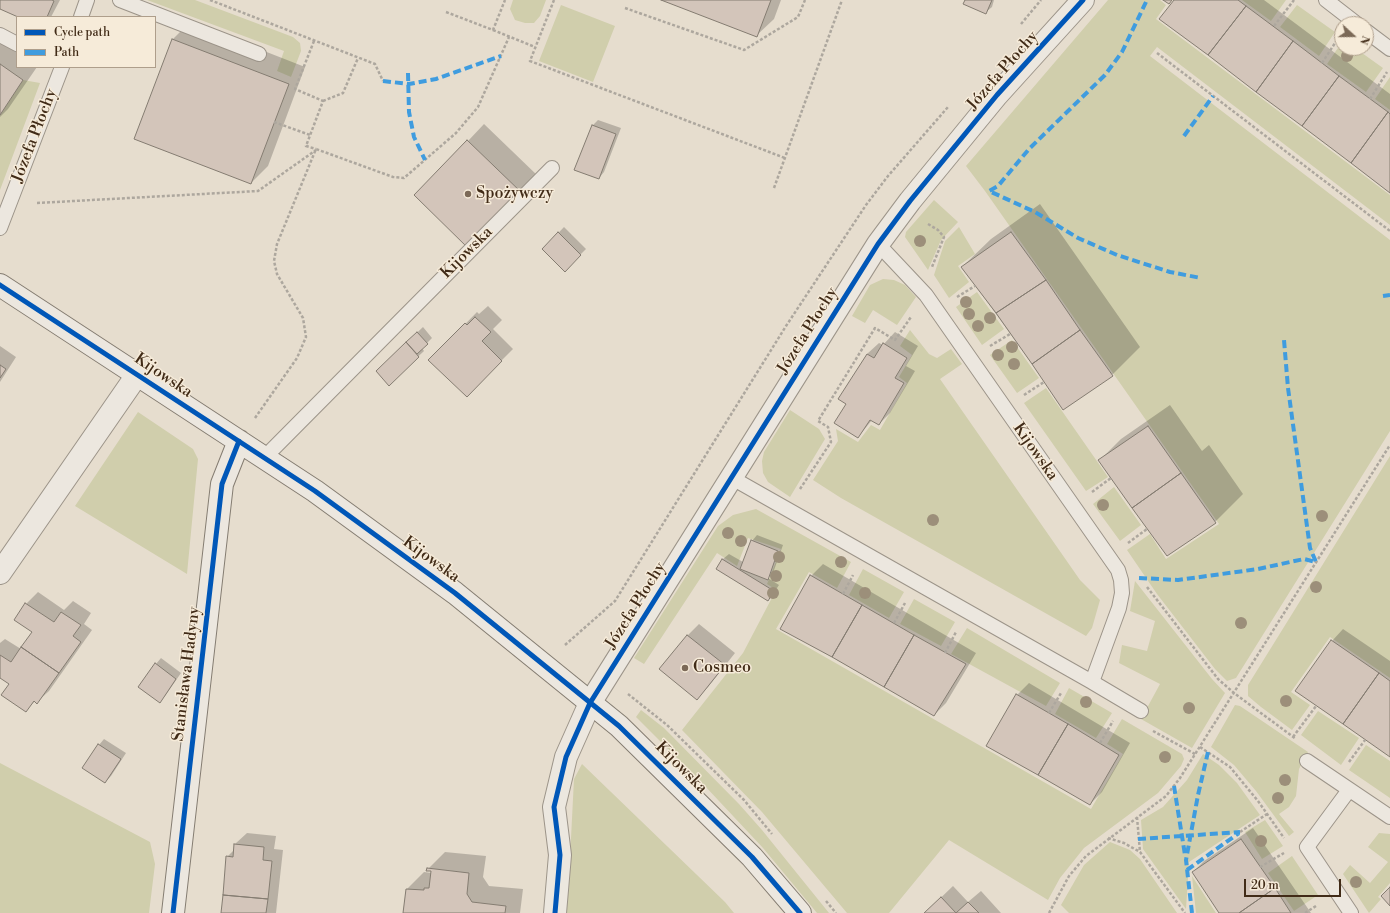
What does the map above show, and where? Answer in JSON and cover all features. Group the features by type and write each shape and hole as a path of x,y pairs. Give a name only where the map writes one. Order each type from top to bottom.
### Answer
{"street":[{"name":"Józefa Płochy","path":"555,913 560,855 554,807 566,757 590,703 878,244 903,210 998,95 1083,0"},
{"name":"Kijowska","path":"0,285 315,491 455,593 619,726 752,857 800,913"},
{"name":"Kijowska","path":"0,573 137,374"},
{"name":"Stanisława Hadyny","path":"173,913 222,484 239,441"}],"lane":[{"path":"81,16 88,0"},
{"path":"120,0 259,54"},
{"path":"1326,0 1347,16"},
{"path":"0,35 16,43"},
{"path":"1374,37 1390,49"},
{"name":"Józefa Płochy","path":"0,228 62,68"},
{"name":"Kijowska","path":"264,458 552,168"},
{"name":"Kijowska","path":"878,244 926,295 1118,570 1121,580 1122,593 1119,608 1092,682"},
{"path":"732,478 1141,710"},
{"path":"1307,761 1390,817"},
{"path":"1349,790 1307,847 1351,913"}],"path":[{"path":"210,0 376,64 383,81"},
{"path":"493,30 504,0"},
{"path":"554,0 530,61 785,158"},
{"path":"625,8 744,50 798,17 805,0"},
{"path":"774,188 842,0"},
{"path":"1274,26 1294,0"},
{"path":"446,12 535,47"},
{"path":"323,101 306,146 393,177 404,178 456,133 478,107 509,37"},
{"path":"314,40 295,89 323,101 343,93 358,58"},
{"path":"1322,63 1334,45"},
{"path":"1157,53 1390,231"},
{"path":"1370,99 1389,68"},
{"path":"274,122 310,135"},
{"path":"34,203 258,191 316,149"},
{"path":"254,419 297,358 306,337 303,318 277,274 274,261 278,244 316,149"},
{"path":"903,210 938,230 944,237 932,268"},
{"path":"954,300 975,286"},
{"path":"786,509 831,442 828,427 818,421 876,328 895,340 926,295"},
{"path":"987,347 1010,334"},
{"path":"1022,396 1044,382"},
{"path":"1049,913 1069,876 1086,856 1137,816 1166,796 1180,778 1390,445"},
{"path":"1090,494 1111,478"},
{"path":"1125,545 1147,529"},
{"path":"842,594 856,569"},
{"path":"894,623 907,599"},
{"path":"945,653 958,628"},
{"path":"1049,713 1064,688"},
{"path":"1293,737 1316,706"},
{"path":"1100,743 1114,718"},
{"path":"1346,764 1365,740"},
{"path":"1200,747 1230,767 1288,843"},
{"path":"1240,832 1266,814"},
{"path":"1137,816 1140,852"},
{"path":"1108,838 1124,843 1140,852 1184,913"},
{"path":"1260,867 1286,852"}],"shaded area":[{"path":"147,0 195,0 293,37 300,43 301,51 291,77 277,71 284,51"},
{"path":"513,0 546,0 540,16 534,23 525,23 515,20 510,9"},
{"path":"1108,0 1160,0 1166,5 1156,19 1390,195 1390,225 1157,47 1150,56 1390,240 1390,431 1236,678 1227,681 1215,669 1157,594 1127,550 1150,534 1166,559 1219,524 966,166"},
{"path":"1242,0 1286,0 1271,21"},
{"path":"561,5 615,26 593,82 539,61"},
{"path":"1297,5 1334,31 1334,34 1319,56 1280,27"},
{"path":"1334,54 1334,56 1366,56 1383,68 1366,92 1327,64"},
{"path":"1390,77 1390,110 1375,99"},
{"path":"23,80 40,83 0,190 0,115"},
{"path":"934,200 958,222 941,240 928,270 905,237 906,232"},
{"path":"959,227 975,254 958,266 969,282 949,298 934,275 945,241"},
{"path":"883,279 894,280 905,285 916,297 897,325 873,310 865,323 852,316 870,285"},
{"path":"977,292 1004,329 982,345 956,307"},
{"path":"910,330 929,354 937,358 951,349 962,364 940,379 1080,580 1100,600 1092,628 1086,636 841,498 813,480 838,441 836,429 858,442 871,425 880,430 907,383 899,377 912,355 900,346"},
{"path":"1012,340 1039,378 1017,393 990,355"},
{"path":"1046,388 1108,477 1086,491 1024,403"},
{"path":"790,410 819,429 825,439 790,497 768,482 763,473 762,461 764,452"},
{"path":"138,412 193,449 198,459 187,574 75,506"},
{"path":"1390,456 1390,678 1330,637 1291,692 1310,705 1292,730 1248,696 1248,685"},
{"path":"1114,487 1141,525 1120,541 1093,504"},
{"path":"756,509 851,562 837,588 809,572 776,629 1091,809 1123,754 1107,744 1122,719 1182,754 1184,759 1181,766 1158,793 1084,848 1060,878 1048,900 949,840 889,913 847,913 762,812 682,730 743,653 776,590 767,584 781,549 748,538 737,566 717,553 644,664 634,658 718,526 733,515"},
{"path":"863,569 904,592 889,618 849,595"},
{"path":"1135,581 1212,679 1225,693 1192,748 1141,719 1160,684 1119,663 1122,645 1147,651 1155,621 1130,611"},
{"path":"914,599 955,622 941,646 900,624"},
{"path":"967,628 1060,683 1046,706 951,654"},
{"path":"1069,688 1112,713 1096,738 1055,714"},
{"path":"1235,705 1240,706 1308,752 1299,769 1296,796 1289,807 1279,814 1294,832 1289,836 1256,791 1234,765 1211,747"},
{"path":"641,710 664,728 739,804 829,913 817,913 763,848 704,785 636,717"},
{"path":"1318,711 1359,738 1341,765 1301,735"},
{"path":"1366,745 1390,761 1390,798 1349,770"},
{"path":"1203,754 1219,765 1237,783 1260,815 1189,862 1186,909 1143,849 1141,820 1163,807 1187,780"},
{"path":"0,763 150,842 155,864 149,913 0,913"},
{"path":"582,764 725,902 734,913 565,913 570,858 574,779"},
{"path":"1265,820 1283,846 1262,859 1245,832"},
{"path":"1379,833 1390,834 1390,883 1378,897 1381,899 1369,913 1343,874 1350,865 1370,883 1388,862 1368,847"},
{"path":"1110,842 1130,850 1140,859 1177,913 1069,913 1061,905 1084,865"},
{"path":"1292,856 1318,895 1294,911 1268,873"},
{"path":"1192,876 1216,913 1196,913"}],"building":[{"path":"0,0 54,1 47,16 16,16 0,9"},
{"path":"661,0 771,0 757,37"},
{"path":"965,0 992,0 986,14 963,4"},
{"path":"1163,0 1172,0 1169,4"},
{"path":"1174,0 1238,0 1246,6 1208,55 1159,19"},
{"path":"1246,6 1293,41 1256,92 1208,55"},
{"path":"172,39 289,84 251,184 134,139"},
{"path":"1293,41 1339,76 1302,126 1256,92"},
{"path":"0,64 23,80 0,115"},
{"path":"1339,76 1388,112 1351,163 1302,126"},
{"path":"1388,112 1390,114 1390,193 1351,163"},
{"path":"592,125 616,134 599,179 574,170"},
{"name":"Spożywczy","path":"467,140 523,194 469,249 414,195"},
{"path":"558,232 581,255 565,272 542,249"},
{"path":"1011,232 1046,280 996,313 961,267"},
{"path":"1046,280 1080,330 1032,364 996,313"},
{"path":"475,317 491,332 482,341 502,361 467,397 428,360 465,323 467,325"},
{"path":"1080,330 1113,376 1063,410 1032,364"},
{"path":"417,332 428,344 417,354 406,342"},
{"path":"406,342 419,357 389,386 376,371"},
{"path":"883,343 907,358 895,378 904,383 879,425 870,420 858,438 834,423 846,404 838,399 867,354 874,358"},
{"path":"0,365 6,369 0,378"},
{"path":"1148,426 1181,473 1132,508 1098,460"},
{"path":"1181,473 1216,523 1167,556 1132,508"},
{"path":"751,540 778,551 768,580 740,569"},
{"path":"722,559 774,591 768,601 716,569"},
{"path":"810,575 862,605 832,657 780,629"},
{"path":"25,603 54,622 61,612 81,625 73,636 81,642 59,673 21,647 32,632 14,620"},
{"path":"862,605 914,635 884,687 832,657"},
{"path":"687,635 725,665 697,700 659,669"},
{"path":"914,635 966,664 934,716 884,687"},
{"path":"1331,640 1379,673 1343,724 1295,691"},
{"path":"21,647 59,673 37,704 34,701 26,712 1,695 9,684 0,678 0,655 11,662"},
{"path":"155,663 176,679 160,703 138,687"},
{"path":"1379,673 1390,681 1390,757 1343,724"},
{"path":"1016,694 1068,724 1038,775 986,746"},
{"path":"1068,724 1119,755 1090,805 1038,775"},
{"path":"98,744 121,759 105,783 82,768"},
{"path":"1241,839 1275,888 1239,913 1219,913 1192,872"},
{"path":"234,844 264,847 263,860 272,861 268,899 223,895 226,856 233,857"},
{"path":"427,868 469,873 467,894 472,902 506,906 505,913 403,913 406,889 424,890 424,888 429,888 431,871 426,871"},
{"path":"1390,887 1390,906 1381,896"},
{"path":"1275,888 1291,913 1239,913"},
{"path":"223,895 268,899 266,913 221,913"},
{"path":"941,897 956,913 924,913"},
{"path":"968,902 979,913 956,913"}],"marked path":[{"path":"1146,2 1122,52 1105,75 1029,149 998,186 989,191 1035,212 1078,238 1117,255 1170,272 1201,278"},
{"path":"383,81 409,84 436,79 501,56"},
{"path":"408,73 409,112 414,137 425,160"},
{"path":"1184,136 1213,96"},
{"path":"1383,296 1390,295"},
{"path":"1139,578 1178,580 1258,569 1304,559 1316,562 1310,548 1288,388 1284,340"},
{"path":"1192,913 1186,860 1198,795 1208,752"},
{"path":"1174,786 1185,855"},
{"path":"1138,839 1240,832"},
{"path":"1187,870 1239,833"}],"cycle path":[{"path":"555,913 560,855 554,807 566,757 590,703 878,244 910,201 997,95 1083,0"},
{"path":"0,285 315,491 455,593 619,726 752,857 800,913"},
{"path":"173,913 222,484 239,441"}],"place":[{"name":"Spożywczy","path":"468,194"},
{"name":"Cosmeo","path":"685,668"}]}
